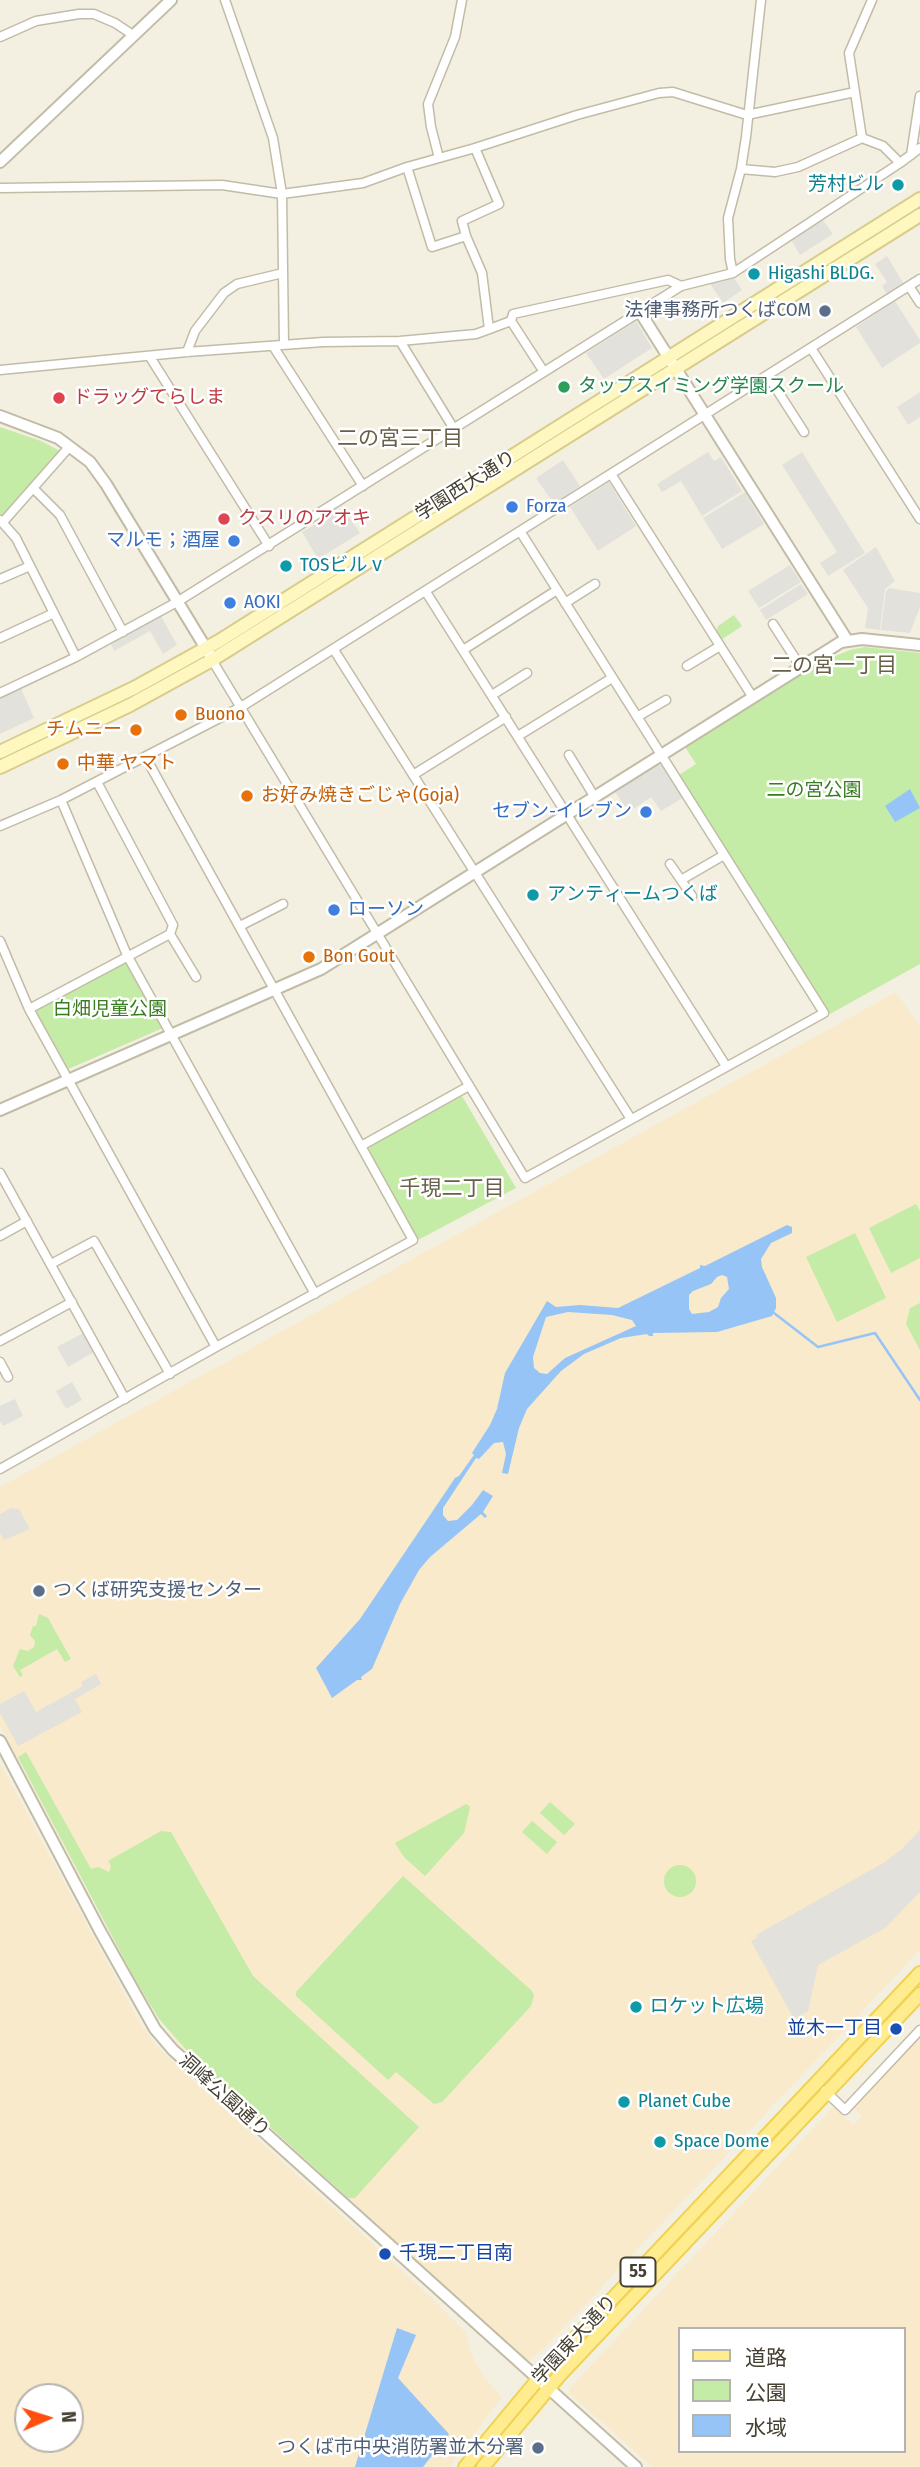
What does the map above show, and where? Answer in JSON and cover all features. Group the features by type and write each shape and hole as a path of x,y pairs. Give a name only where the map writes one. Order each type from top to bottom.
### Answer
{"main road":[{"name":"学園西大通り","path":"0,767 130,705 920,199"},
{"name":"学園西大通り","path":"0,752 209,654 676,369 920,215"},
{"name":"学園東大通り","path":"484,2467 543,2384 814,2082 920,1973"},
{"name":"学園東大通り","path":"465,2467 920,1994"}],"street":[{"path":"0,162 170,0"},
{"path":"225,0 273,138 282,194 284,345"},
{"path":"439,158 428,104 455,37 462,0"},
{"path":"733,273 728,218 741,169 761,0"},
{"path":"862,138 849,53 872,0"},
{"path":"0,37 36,22 79,14 94,14 116,23 133,35"},
{"path":"0,188 222,185 282,194 363,183 577,115 659,93 673,92 747,115 855,92"},
{"path":"911,155 920,96"},
{"path":"741,169 775,172 798,167 862,138 883,146 900,163"},
{"path":"475,148 499,204 461,221 482,273 489,329"},
{"path":"0,693 76,657 177,603 681,286 733,273 920,148"},
{"path":"407,167 432,247 466,236"},
{"path":"187,352 195,331 224,293 236,284 283,273"},
{"path":"0,826 61,800 241,707 920,279"},
{"path":"544,372 511,321 513,314 668,280 681,286"},
{"path":"909,286 920,303"},
{"path":"640,312 847,639"},
{"path":"0,370 187,352 323,342 400,341 476,334 511,321"},
{"path":"400,341 454,429"},
{"path":"273,346 363,486"},
{"path":"811,348 920,519"},
{"path":"150,357 269,547"},
{"path":"768,376 804,432"},
{"path":"0,416 36,428 70,446 90,462 106,484 525,1178 824,1013 520,531"},
{"path":"70,446 2,521 16,538 76,657"},
{"path":"611,474 752,696"},
{"path":"33,488 60,515 123,632"},
{"path":"0,579 30,566"},
{"path":"565,603 594,584"},
{"path":"463,650 557,590"},
{"path":"426,592 726,1066"},
{"path":"0,638 54,614"},
{"path":"773,624 800,666"},
{"path":"0,1110 321,969 752,696 847,639 920,645"},
{"path":"687,666 720,646"},
{"path":"334,650 631,1119"},
{"path":"492,695 527,673"},
{"path":"518,736 612,678"},
{"path":"637,717 666,700"},
{"path":"413,775 506,716"},
{"path":"569,755 594,796"},
{"path":"0,1469 413,1240 146,758"},
{"path":"29,1009 170,934 173,925 97,782"},
{"path":"61,800 127,955 314,1294"},
{"path":"681,880 724,855"},
{"path":"670,864 692,896"},
{"path":"240,926 283,904"},
{"path":"170,934 195,977"},
{"path":"0,940 29,1009 67,1081 216,1347"},
{"path":"361,1146 469,1086"},
{"path":"0,1173 125,1399"},
{"path":"0,1236 27,1221"},
{"path":"51,1264 94,1241 170,1374"},
{"path":"0,1341 72,1302"},
{"path":"0,1362 9,1377"},
{"name":"洞峰公園通り","path":"0,1741 100,1931 155,2029 173,2050 636,2467"},
{"path":"814,2082 845,2110 920,2030"}],"shaded area":[{"path":"822,219 833,234 800,255 791,239"},
{"path":"887,256 904,284 887,294 882,286 887,282 875,264"},
{"path":"734,278 742,290 723,303 709,282"},
{"path":"895,301 920,343 882,368 856,327"},
{"path":"636,321 652,348 604,379 586,353"},
{"path":"920,392 920,417 908,425 897,407"},
{"path":"708,452 714,461 721,457 742,491 702,516 681,481 662,492 657,484"},
{"path":"802,452 865,553 828,576 820,563 837,552 782,465"},
{"path":"563,460 580,486 554,504 536,478"},
{"path":"609,482 636,526 598,551 570,507"},
{"path":"745,492 764,524 722,549 703,518"},
{"path":"343,508 360,533 318,559 302,532"},
{"path":"876,547 895,581 885,589 880,630 865,628 868,608 843,570"},
{"path":"790,565 801,582 759,608 748,591"},
{"path":"801,584 808,594 766,620 760,610"},
{"path":"889,588 920,593 920,607 910,633 881,630 886,591"},
{"path":"161,616 177,645 163,654 150,631 114,651 111,644"},
{"path":"21,688 34,718 0,734 0,698"},
{"path":"662,765 683,798 661,811 651,797 629,812 615,792"},
{"path":"896,992 920,1027 920,1950 548,2344 531,2359 526,2360 177,2042 145,1998 0,1725 0,1487"},
{"path":"83,1333 94,1352 68,1367 57,1347"},
{"path":"72,1382 82,1400 66,1409 56,1391"},
{"path":"15,1399 23,1416 3,1426 0,1421 0,1406"},
{"path":"11,1508 19,1509 30,1529 4,1540 0,1533 0,1514"},
{"path":"96,1674 101,1684 75,1699 82,1712 18,1746 0,1713 0,1704 24,1691 36,1712 83,1686 81,1682"},
{"path":"0,1763 139,2022 158,2048 434,2300 466,2333 471,2354 484,2377 502,2397 449,2467 0,2467"},
{"path":"920,1830 920,1892 885,1928 818,1965 808,2011 794,2019 751,1941 757,1938 756,1935 885,1862"},
{"path":"920,2036 920,2467 653,2467 570,2394 570,2388 833,2107 854,2125 861,2116 854,2108"}],"green space":[{"path":"0,427 41,441 60,451 4,516 0,516"},
{"path":"734,615 742,626 721,640 716,632 718,626"},
{"name":"二の宮公園","path":"865,647 920,653 920,964 830,1014 679,775 696,764 685,747 814,665 850,650"},
{"name":"白畑児童公園","path":"121,961 127,962 163,1028 66,1070 35,1013 37,1008"},
{"path":"462,1096 516,1188 418,1240 368,1152 370,1146"},
{"path":"916,1204 920,1211 920,1258 891,1273 869,1228"},
{"path":"855,1233 886,1298 837,1322 806,1257"},
{"path":"920,1303 920,1350 906,1324 910,1308"},
{"path":"39,1614 48,1618 71,1659 65,1662 57,1649 20,1670 23,1675 20,1677 13,1666 20,1649 28,1651 34,1647 35,1641 30,1635"},
{"path":"26,1752 91,1869 98,1867 109,1872 111,1866 108,1861 161,1831 171,1832 253,1976 419,2127 355,2198 348,2198 190,2054 159,2019 132,1974 18,1757"},
{"path":"550,1802 575,1824 564,1835 540,1813"},
{"path":"466,1804 470,1807 464,1833 425,1876 404,1857 395,1843"},
{"path":"532,1821 557,1842 547,1854 522,1832"},
{"path":"680,1865 691,1870 696,1881 691,1892 680,1897 669,1892 664,1881 669,1870"},
{"path":"403,1876 532,1991 534,1996 531,2006 442,2102 434,2104 396,2072 388,2080 296,1996 296,1992"}],"water":[{"path":"910,789 920,808 895,822 885,806"},
{"path":"787,1225 792,1227 792,1233 771,1243 761,1259 776,1298 776,1308 772,1316 717,1332 653,1333 653,1336 647,1334 621,1338 584,1354 561,1371 527,1409 519,1428 508,1474 502,1473 506,1454 503,1442 494,1443 479,1459 476,1458 443,1508 443,1515 448,1521 457,1520 483,1490 493,1496 483,1512 487,1516 485,1518 481,1514 430,1557 419,1570 400,1604 372,1669 361,1677 362,1680 357,1680 332,1698 316,1668 360,1619 455,1478 474,1455 472,1453 497,1409 505,1373 547,1301 556,1307 580,1305 618,1308 700,1268 700,1265 705,1266","holes":["722,1275 727,1277 729,1289 721,1298 718,1307 709,1312 692,1314 689,1309 689,1295","568,1312 612,1315 632,1320 636,1326 565,1358 547,1374 540,1373 534,1368 533,1357 546,1317"]},
{"path":"397,2328 416,2335 398,2378 449,2434 423,2467 355,2467"}],"waterway":[{"path":"774,1313 818,1347 875,1333 920,1400"}],"place":[{"name":"芳村ビル","path":"898,185"},
{"name":"Higashi BLDG.","path":"754,274"},
{"name":"法律事務所つくばCOM","path":"825,311"},
{"name":"タップスイミング学園スクール","path":"564,387"},
{"name":"ドラッグてらしま","path":"59,398"},
{"name":"Forza","path":"512,507"},
{"name":"クスリのアオキ","path":"224,519"},
{"name":"マルモ；酒屋","path":"234,541"},
{"name":"TOSビルⅴ","path":"286,566"},
{"name":"AOKI","path":"230,603"},
{"name":"Buono","path":"181,715"},
{"name":"チムニー","path":"136,730"},
{"name":"中華 ヤマト","path":"63,764"},
{"name":"お好み焼きごじゃ(Goja)","path":"247,796"},
{"name":"セブン-イレブン","path":"646,812"},
{"name":"アンティームつくば","path":"533,895"},
{"name":"ローソン","path":"334,910"},
{"name":"Bon Gout","path":"309,957"},
{"name":"つくば研究支援センター","path":"39,1591"},
{"name":"ロケット広場","path":"636,2007"},
{"name":"並木一丁目","path":"896,2029"},
{"name":"Planet Cube","path":"624,2102"},
{"name":"Space Dome","path":"660,2142"},
{"name":"千現二丁目南","path":"385,2254"},
{"name":"つくば市中央消防署並木分署","path":"538,2448"}],"district":[{"name":"二の宮三丁目","path":"400,439"},
{"name":"二の宮一丁目","path":"834,666"},
{"name":"千現二丁目","path":"452,1189"}]}
